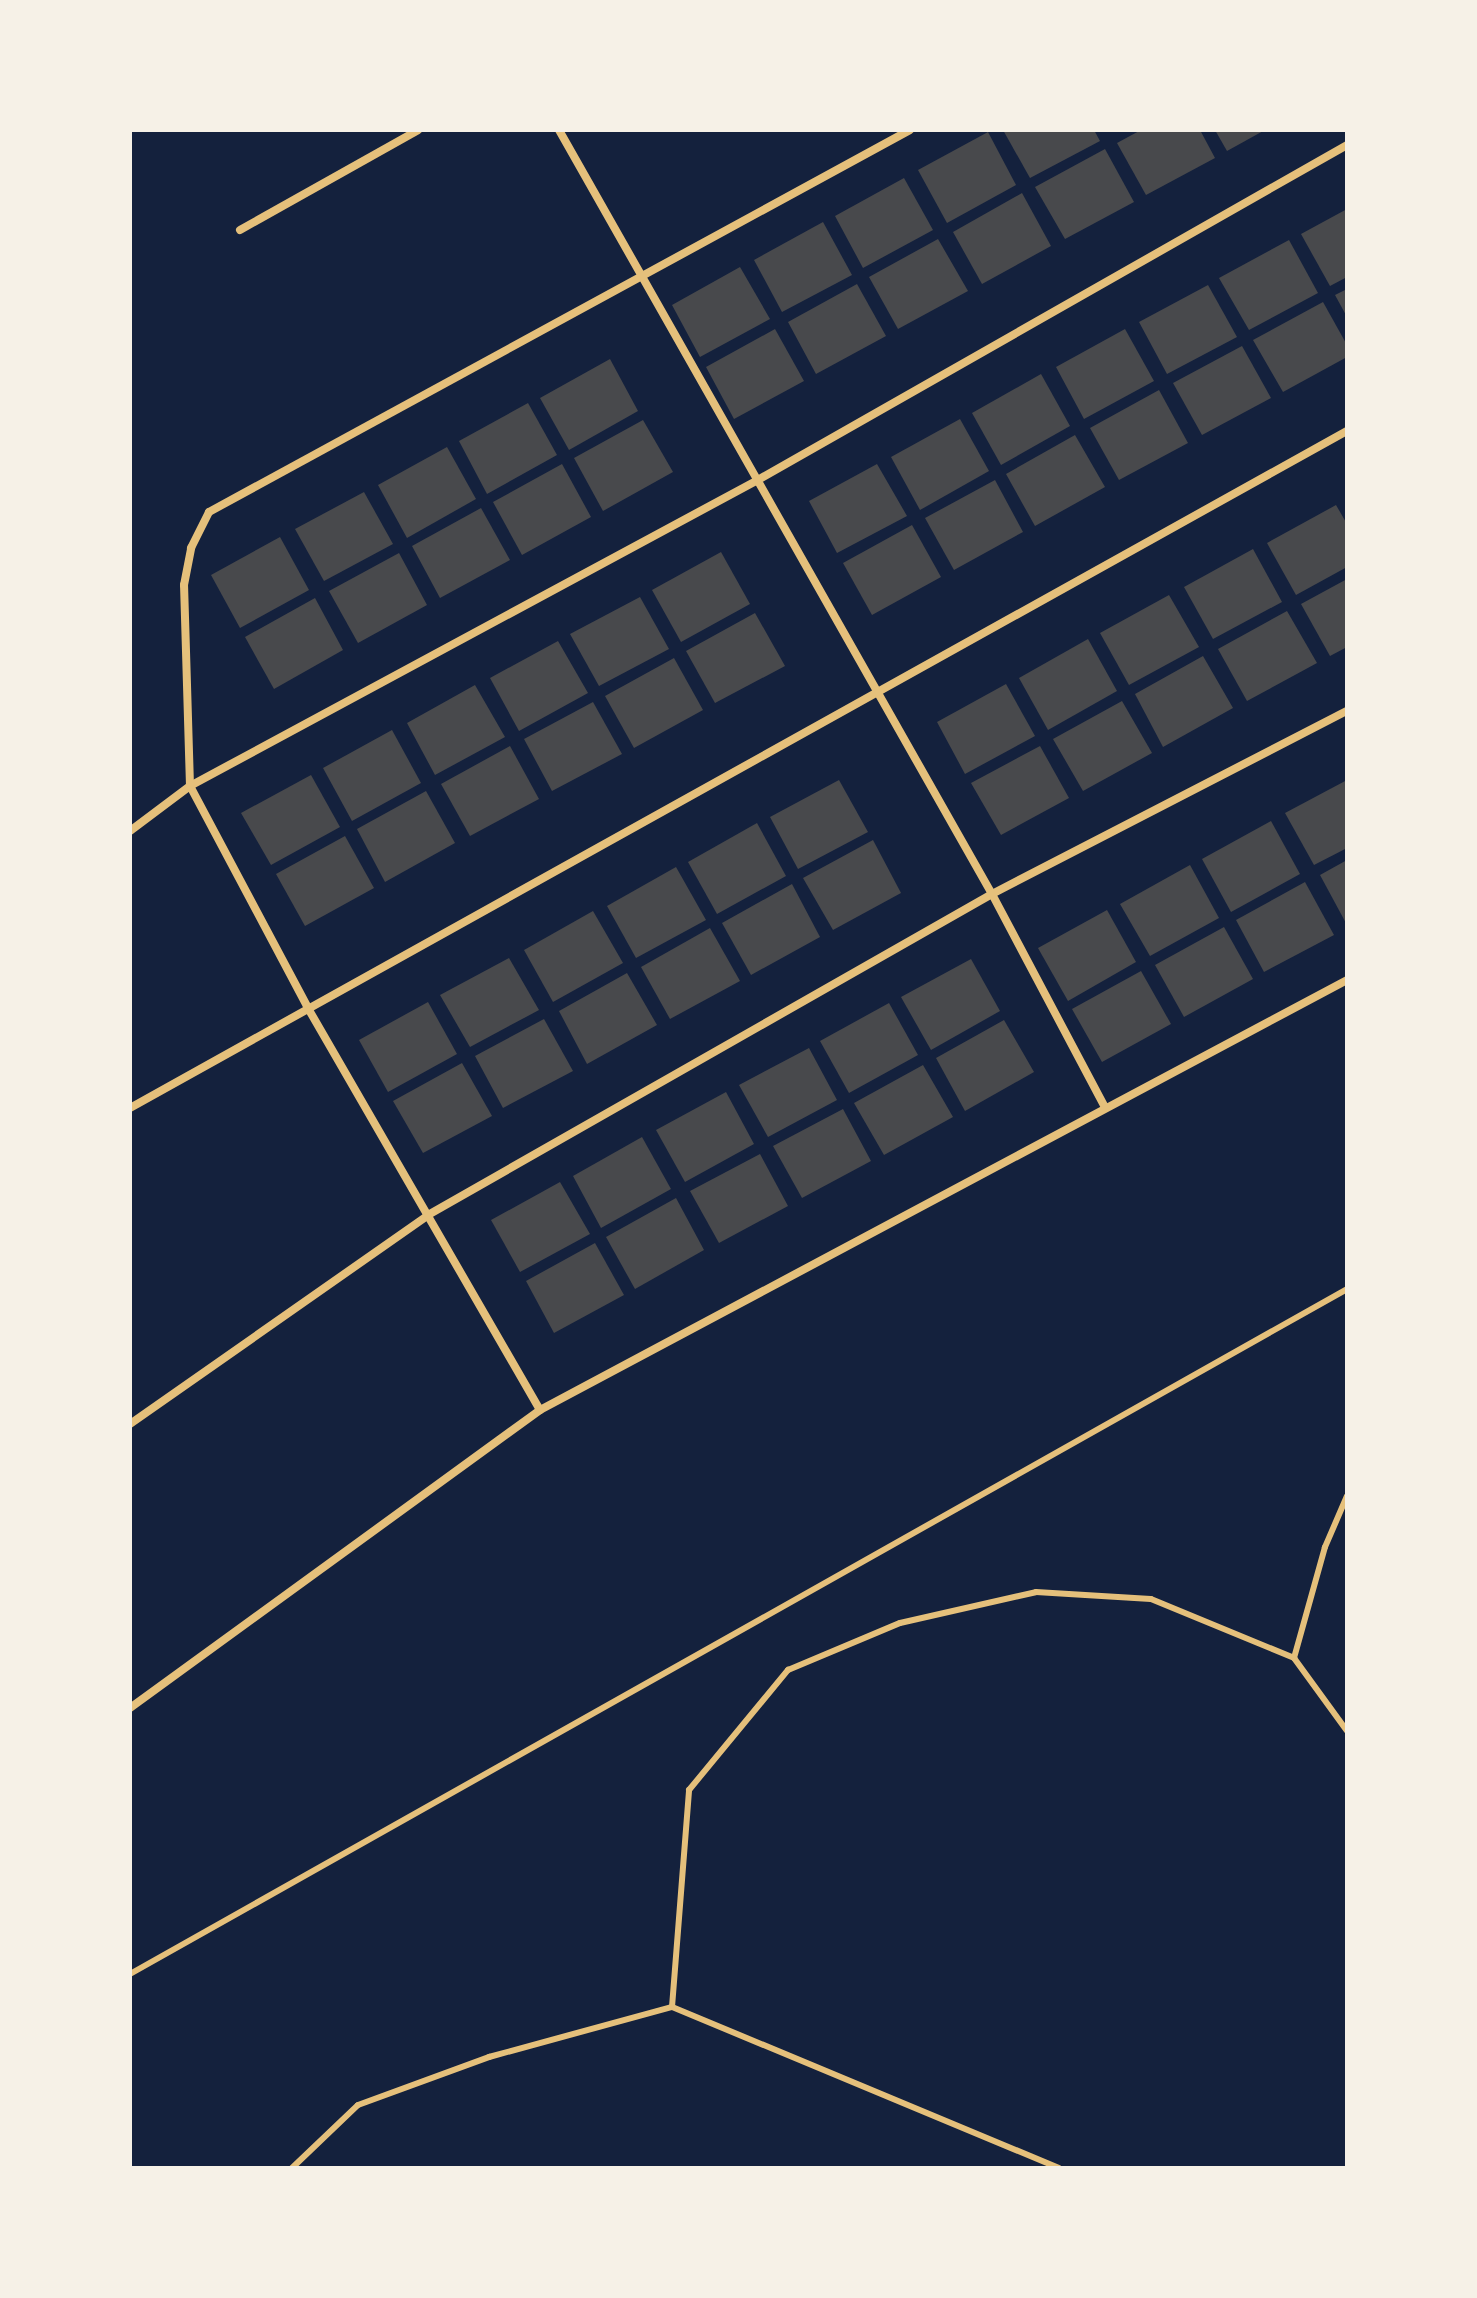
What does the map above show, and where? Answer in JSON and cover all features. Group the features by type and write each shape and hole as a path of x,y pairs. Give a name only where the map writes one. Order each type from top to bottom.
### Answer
{"street":[{"path":"240,230 418,130"},
{"path":"559,130 992,894 1105,1107"},
{"path":"540,1410 307,1006 190,786 184,585 191,548 209,512 910,130"},
{"path":"130,831 190,786 756,481 1347,145"},
{"path":"130,1108 876,689 1347,431"},
{"path":"130,1424 428,1215 992,894 1347,711"},
{"path":"130,1708 540,1410 1347,980"}],"lane":[{"path":"130,1974 1347,1289"},
{"path":"1294,1658 1325,1547 1347,1496"},
{"path":"672,2007 689,1790 788,1670 900,1623 1036,1592 1151,1599 1294,1658 1347,1731"},
{"path":"292,2168 358,2105 489,2057 672,2007 1059,2168"}],"building":[{"path":"1003,130 1094,130 1100,141 1030,178"},
{"path":"1141,130 1200,130 1215,158 1146,195 1117,143"},
{"path":"1215,130 1265,130 1227,151"},
{"path":"988,132 1016,185 947,223 918,170"},
{"path":"1105,149 1134,202 1065,239 1035,187"},
{"path":"904,178 933,230 863,268 835,216"},
{"path":"1022,193 1051,246 982,284 953,232"},
{"path":"1347,209 1347,277 1330,286 1301,234"},
{"path":"823,222 852,275 782,312 754,260"},
{"path":"938,239 968,291 898,329 869,277"},
{"path":"1289,240 1318,293 1249,330 1219,278"},
{"path":"740,267 770,319 700,357 672,305"},
{"path":"857,284 886,336 816,374 788,322"},
{"path":"1208,285 1237,337 1167,374 1139,322"},
{"path":"1347,289 1347,317 1335,295"},
{"path":"1323,302 1347,345 1347,357 1283,392 1253,340"},
{"path":"775,329 804,381 734,419 706,367"},
{"path":"1125,329 1154,381 1084,419 1056,367"},
{"path":"1242,346 1271,398 1202,435 1173,383"},
{"path":"610,359 638,411 569,450 540,398"},
{"path":"1041,374 1070,426 1001,465 972,413"},
{"path":"1159,390 1188,443 1119,480 1090,428"},
{"path":"528,403 557,455 487,494 459,441"},
{"path":"960,419 989,471 920,510 891,457"},
{"path":"643,420 673,472 603,511 574,458"},
{"path":"1075,435 1105,487 1035,526 1006,474"},
{"path":"447,447 476,499 407,538 378,485"},
{"path":"562,464 591,517 522,555 493,502"},
{"path":"877,464 907,516 837,553 809,501"},
{"path":"995,480 1023,532 954,570 925,518"},
{"path":"364,492 393,544 324,581 295,529"},
{"path":"1336,505 1347,524 1347,567 1296,595 1267,543"},
{"path":"481,508 510,560 440,598 412,546"},
{"path":"912,525 941,577 872,615 843,563"},
{"path":"280,537 309,590 240,628 211,575"},
{"path":"1253,549 1282,602 1213,639 1184,587"},
{"path":"721,552 750,604 681,642 652,590"},
{"path":"399,553 427,605 358,643 329,591"},
{"path":"1347,579 1347,647 1330,656 1301,604"},
{"path":"1169,595 1199,647 1129,685 1100,633"},
{"path":"640,597 669,649 599,686 570,634"},
{"path":"315,598 343,650 274,689 245,637"},
{"path":"1287,611 1317,663 1247,701 1218,649"},
{"path":"755,613 785,666 715,703 686,651"},
{"path":"1088,639 1117,691 1048,730 1019,678"},
{"path":"558,641 588,693 519,731 490,678"},
{"path":"1203,656 1233,708 1163,747 1135,694"},
{"path":"674,658 703,710 634,748 605,696"},
{"path":"1006,684 1035,736 965,774 937,722"},
{"path":"475,685 505,737 435,775 407,723"},
{"path":"1122,701 1152,753 1083,791 1053,739"},
{"path":"593,702 622,754 552,791 524,739"},
{"path":"392,730 421,783 352,821 323,768"},
{"path":"510,746 539,799 470,836 441,784"},
{"path":"1040,746 1069,798 1001,835 971,783"},
{"path":"311,775 340,827 271,865 241,813"},
{"path":"839,780 868,832 798,869 770,817"},
{"path":"1347,780 1347,848 1314,865 1285,813"},
{"path":"426,791 455,843 385,882 357,829"},
{"path":"1271,821 1300,874 1231,912 1202,859"},
{"path":"757,823 786,876 717,914 688,862"},
{"path":"345,836 374,888 305,926 276,874"},
{"path":"873,840 901,893 833,930 803,878"},
{"path":"1347,860 1347,925 1320,875"},
{"path":"1190,865 1219,918 1150,956 1120,904"},
{"path":"676,867 706,920 636,958 607,906"},
{"path":"1305,882 1334,935 1264,972 1236,920"},
{"path":"792,884 820,937 751,975 722,923"},
{"path":"1107,910 1136,962 1068,1001 1038,948"},
{"path":"593,911 623,963 553,1002 524,950"},
{"path":"1224,927 1253,979 1184,1017 1155,965"},
{"path":"710,928 740,981 670,1019 641,967"},
{"path":"509,958 539,1010 470,1047 440,995"},
{"path":"971,959 1000,1011 931,1050 901,997"},
{"path":"1141,971 1171,1024 1102,1062 1072,1009"},
{"path":"627,973 657,1025 587,1064 559,1011"},
{"path":"428,1002 457,1054 388,1092 359,1040"},
{"path":"889,1003 918,1055 849,1093 820,1041"},
{"path":"544,1019 573,1071 503,1108 475,1056"},
{"path":"1004,1020 1034,1072 965,1111 936,1058"},
{"path":"809,1048 837,1100 768,1137 739,1085"},
{"path":"462,1063 492,1116 423,1153 393,1101"},
{"path":"923,1065 953,1117 884,1155 854,1103"},
{"path":"726,1092 754,1144 685,1182 656,1130"},
{"path":"843,1109 871,1161 802,1198 773,1146"},
{"path":"642,1137 671,1189 601,1228 573,1176"},
{"path":"760,1154 788,1206 719,1243 690,1191"},
{"path":"560,1182 590,1234 520,1272 491,1220"},
{"path":"676,1198 704,1250 635,1289 606,1237"},
{"path":"595,1243 624,1295 554,1333 526,1281"}]}
